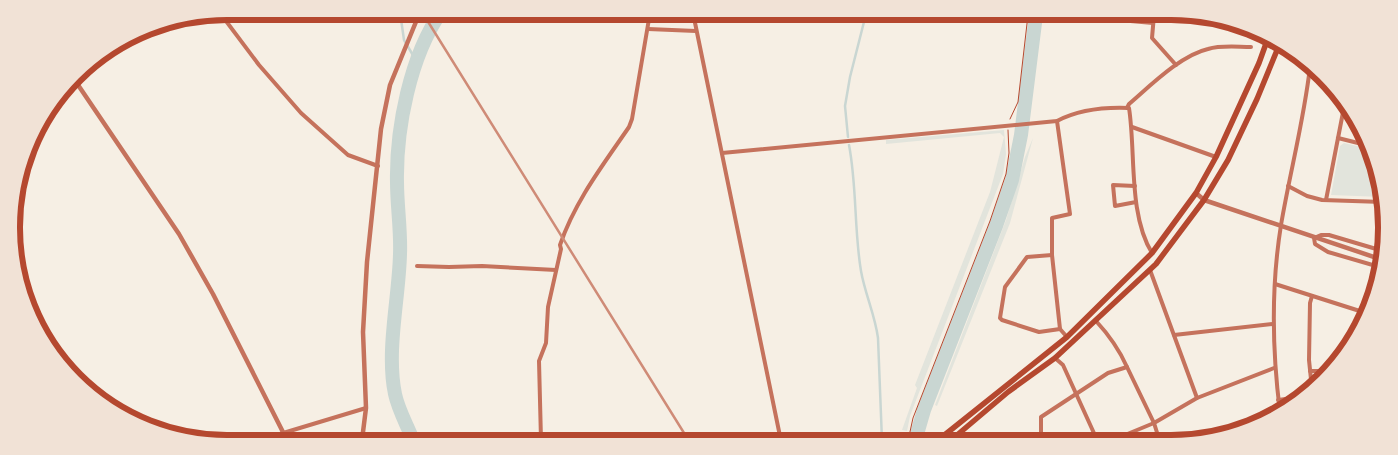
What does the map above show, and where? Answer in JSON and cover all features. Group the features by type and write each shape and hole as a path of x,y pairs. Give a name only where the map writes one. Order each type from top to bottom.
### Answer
{"main road":[{"path":"945,435 1066,338 1152,253 1196,194 1216,157 1266,43"},
{"path":"957,435 1008,392 1055,358 1156,264 1204,200 1228,160 1277,50"}],"street":[{"path":"226,20 259,65 301,113 348,155 378,166"},
{"path":"363,435 366,408 363,332 381,128 390,85 417,20"},
{"path":"540,435 539,361 546,342 548,308 561,249 560,245 585,190 629,127 649,20"},
{"path":"694,20 780,435"},
{"path":"1119,20 1153,23"},
{"path":"1153,20 1152,38 1176,65"},
{"path":"648,29 696,31"},
{"path":"1127,108 1129,104 1176,65 1208,49 1251,46"},
{"path":"1279,404 1274,368 1273,324 1275,284 1281,227 1309,73"},
{"path":"78,84 180,234 213,294 283,433"},
{"path":"722,153 1057,121 1101,108 1127,108"},
{"path":"1127,108 1129,108 1132,127 1136,202 1148,246 1152,253"},
{"path":"1326,200 1343,112"},
{"path":"1057,121 1070,214 1052,218 1052,255 1060,329 1066,338"},
{"path":"1132,127 1216,157"},
{"path":"1338,138 1361,144"},
{"path":"1134,186 1113,185 1115,206 1136,202"},
{"path":"1288,186 1312,198 1376,202"},
{"path":"1196,194 1204,200 1376,258"},
{"path":"1314,238 1321,235 1329,235 1377,250"},
{"path":"1314,238 1316,244 1328,252 1374,266"},
{"path":"1052,255 1027,257 1006,288 1000,318 1039,332 1060,329"},
{"path":"417,266 482,266 556,270"},
{"path":"1150,270 1197,398"},
{"path":"1275,284 1360,312"},
{"path":"1311,380 1310,303 1312,296"},
{"path":"1096,321 1119,349 1158,435"},
{"path":"1174,335 1273,324"},
{"path":"1055,358 1062,365 1095,435"},
{"path":"1041,435 1041,417 1108,373 1127,367"},
{"path":"1125,435 1154,423 1197,398 1274,368"},
{"path":"1310,371 1320,371"},
{"path":"1278,400 1288,399"},
{"path":"276,435 366,408"}],"path":[{"path":"1009,121 1018,102 1027,20"},
{"path":"909,435 913,418 990,221 1006,174 1009,153 1008,130"}],"shaded area":[{"path":"1004,130 1006,154 1003,174 910,416 907,431 902,430 917,388 915,385 990,192 1004,137 1000,133 886,144 886,140"},
{"path":"1033,138 1010,223 937,406 935,405 1006,220 1025,157"},
{"path":"1344,143 1362,147 1371,174 1375,197 1331,195 1340,146"}],"waterway":[{"path":"401,20 404,40 417,62"},
{"path":"411,435 395,394 392,360 400,254 397,161 402,117 413,71 436,20"},
{"path":"848,137 845,106 850,77 864,20"},
{"path":"917,435 924,410 1012,180 1021,135 1035,20"},
{"path":"849,145 861,271 878,338 882,435"}],"railway":[{"path":"427,20 685,435"}]}
